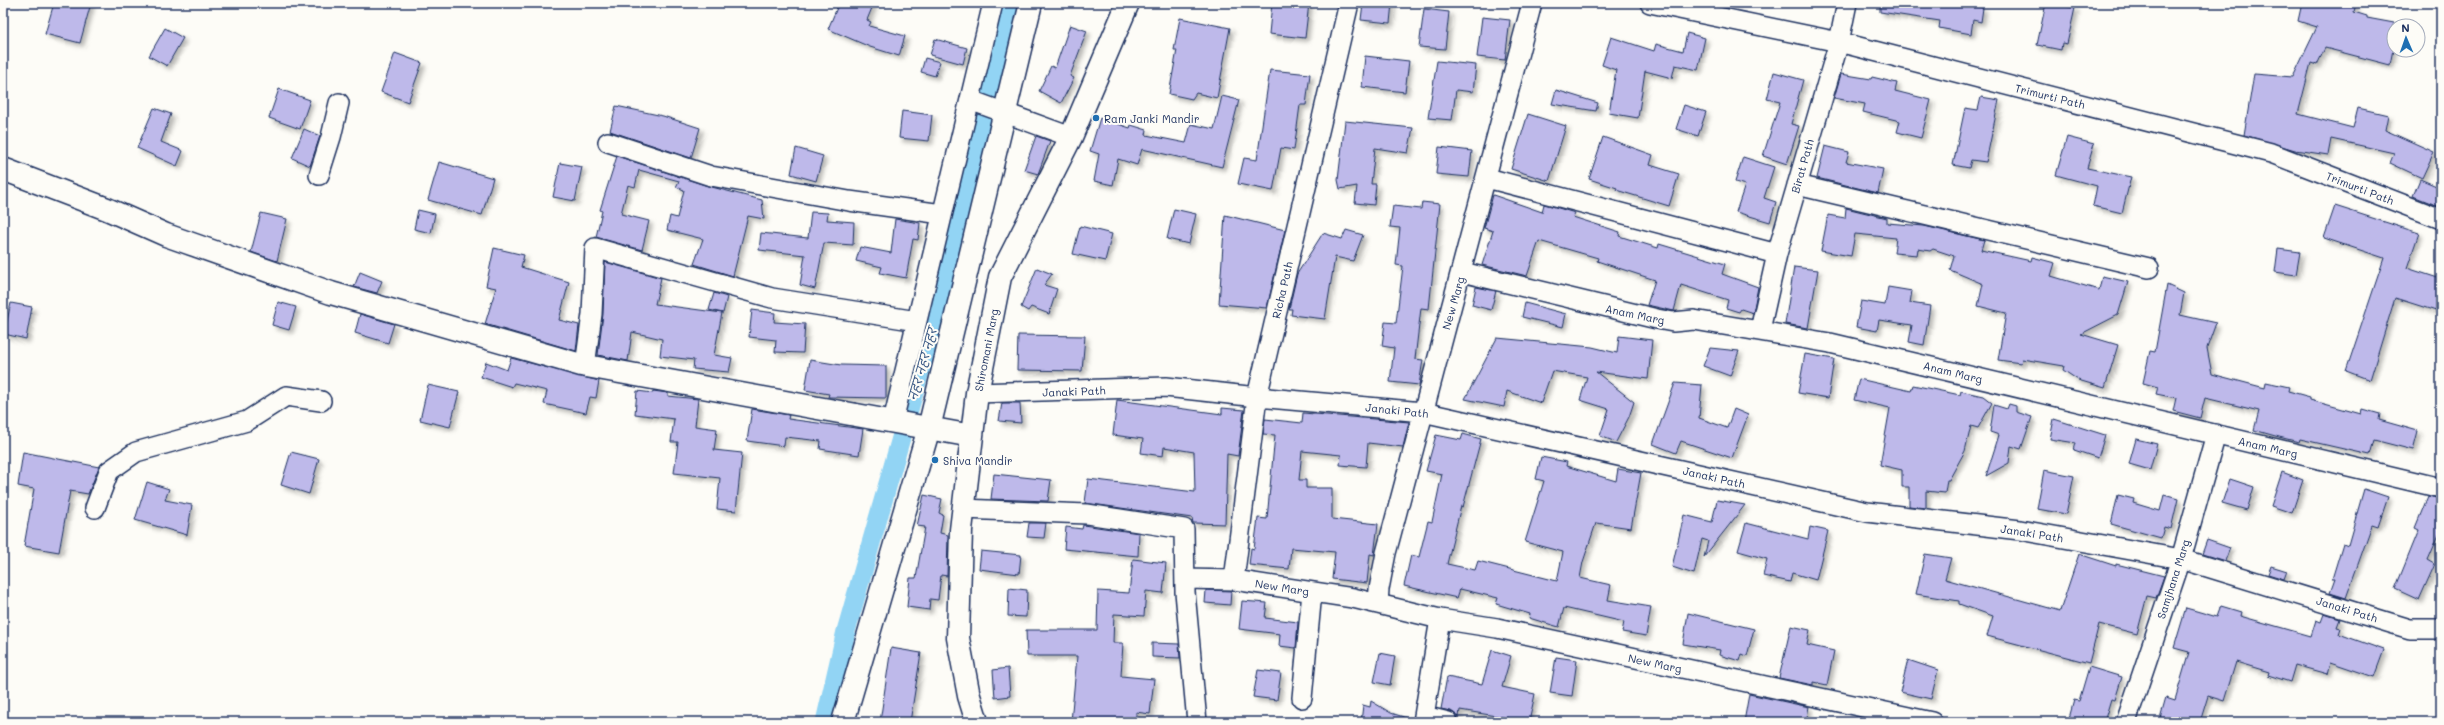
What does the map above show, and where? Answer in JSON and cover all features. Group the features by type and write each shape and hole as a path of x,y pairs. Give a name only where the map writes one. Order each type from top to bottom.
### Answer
{"street":[{"path":"908,424 917,321 993,3"},
{"path":"843,722 908,424 1005,113 1031,3"},
{"name":"Shiromani Marg","path":"978,722 969,696 958,638 963,509 977,393 1000,277 1071,137 1128,3"},
{"name":"Richa Path","path":"1234,580 1257,397 1349,3"},
{"name":"New Marg","path":"1378,604 1379,589 1386,553 1487,178 1532,3"},
{"name":"Trimurti Path","path":"1650,3 1839,42 2271,152 2441,219"},
{"name":"Birat Path","path":"1760,330 1777,254 1839,42 1847,3"},
{"path":"970,100 1071,137"},
{"path":"319,175 332,137 339,103"},
{"path":"608,142 711,176 849,201 942,214"},
{"path":"3,169 107,209 166,235 331,293 585,366 972,436"},
{"path":"1487,178 1777,254"},
{"path":"1796,185 2149,268"},
{"path":"585,366 592,314 595,248 772,298 917,321"},
{"name":"Anam Marg","path":"1462,272 1657,319 1673,322 1694,320 1830,343 2441,488"},
{"name":"Janaki Path","path":"977,393 1166,387 1423,412 1867,512 2020,530 2181,559 2410,629 2441,629"},
{"path":"95,508 109,471 136,452 247,421 286,396 321,400"},
{"name":"Samjhana Marg","path":"2126,722 2181,559 2216,434"},
{"path":"963,509 1087,514 1184,529 1185,579 1198,722"},
{"name":"New Marg","path":"1185,579 1234,580 1378,604 1440,619 1497,628 1932,722"},
{"path":"1302,698 1312,592"},
{"path":"1440,619 1424,719 1448,722"}],"building":[{"path":"54,3 91,3 80,43 45,34"},
{"path":"839,3 874,3 867,20 871,22 869,26 905,36 899,56 870,47 828,29"},
{"path":"1272,3 1309,3 1305,38 1269,34"},
{"path":"1363,3 1392,3 1390,23 1361,20"},
{"path":"1880,3 1976,3 1976,6 1983,8 1981,22 1973,20 1971,34 1939,28 1940,21 1880,12"},
{"path":"2046,3 2075,8 2067,44 2062,43 2061,50 2037,45"},
{"path":"2302,3 2356,3 2354,12 2367,16 2367,18 2386,22 2386,58 2391,58 2390,65 2325,48 2317,65 2311,63 2298,114 2353,128 2358,108 2388,115 2385,130 2434,152 2422,178 2390,163 2394,153 2331,139 2328,155 2295,150 2244,135 2254,74 2293,77 2317,27 2298,21"},
{"path":"1424,9 1449,12 1445,49 1419,47"},
{"path":"1482,17 1510,20 1505,60 1477,57"},
{"path":"1180,18 1230,28 1217,98 1196,93 1192,99 1169,94 1177,50 1174,50"},
{"path":"1070,25 1087,31 1070,76 1074,78 1061,103 1039,91 1051,66 1055,68"},
{"path":"165,28 183,38 167,66 149,56"},
{"path":"1687,33 1705,38 1698,70 1675,65 1672,78 1645,71 1638,118 1609,113 1616,70 1602,65 1611,37 1654,51 1656,44 1683,51"},
{"path":"935,39 967,48 963,64 930,55"},
{"path":"395,53 422,63 408,102 381,92"},
{"path":"1365,56 1409,61 1405,92 1362,87"},
{"path":"925,58 940,62 935,76 921,72"},
{"path":"1437,61 1476,65 1473,92 1456,90 1452,120 1428,118"},
{"path":"1270,70 1310,74 1306,105 1300,105 1294,150 1281,148 1273,191 1238,184 1244,158 1257,160"},
{"path":"1774,72 1803,80 1791,124 1799,126 1787,164 1763,156 1780,102 1767,99"},
{"path":"1841,74 1871,79 1872,77 1897,83 1895,91 1931,100 1921,138 1897,132 1900,121 1863,112 1865,104 1834,98"},
{"path":"279,89 310,100 300,129 269,118"},
{"path":"1556,90 1598,103 1596,111 1552,104"},
{"path":"1222,96 1239,100 1222,167 1142,149 1137,165 1118,159 1113,185 1094,181 1099,154 1090,151 1100,118 1130,128 1131,125 1147,130 1146,135 1186,143 1191,124 1214,129"},
{"path":"1981,97 1999,100 1986,162 1971,160 1969,168 1953,165 1965,108 1978,110"},
{"path":"1684,105 1706,112 1698,136 1676,129"},
{"path":"616,106 663,116 700,128 691,158 610,131"},
{"path":"154,108 171,114 161,142 183,151 177,166 137,148"},
{"path":"902,111 932,115 929,141 899,138"},
{"path":"1528,114 1566,126 1549,181 1511,169"},
{"path":"1345,121 1413,128 1408,153 1375,148 1371,184 1376,184 1374,205 1355,203 1357,186 1340,189 1338,180"},
{"path":"304,129 320,136 310,166 292,158"},
{"path":"1036,136 1050,141 1038,174 1024,170"},
{"path":"1603,137 1653,155 1650,165 1679,174 1669,206 1616,190 1617,188 1589,179"},
{"path":"2067,137 2094,144 2087,168 2131,177 2122,213 2093,206 2097,186 2056,175"},
{"path":"1825,146 1849,152 1846,162 1883,169 1878,193 1817,178"},
{"path":"1439,147 1472,151 1469,177 1436,174"},
{"path":"796,148 823,156 816,181 791,174"},
{"path":"617,156 708,186 762,200 764,219 748,216 733,276 694,264 703,239 667,230 670,216 677,218 684,190 676,187 679,181 639,170 635,187 628,185 621,214 649,221 642,250 596,237 602,211 600,210"},
{"path":"1743,157 1774,167 1764,198 1776,202 1770,222 1736,212 1745,185 1735,182"},
{"path":"439,162 493,178 482,215 428,200"},
{"path":"560,163 582,167 575,201 553,197"},
{"path":"2420,179 2441,188 2441,207 2413,196"},
{"path":"1493,195 1542,212 1544,204 1555,207 1575,213 1573,217 1620,232 1619,236 1658,248 1659,244 1725,264 1722,274 1758,287 1753,313 1741,309 1739,312 1726,308 1728,300 1681,285 1674,311 1647,305 1655,280 1597,261 1598,258 1539,241 1527,276 1482,265 1493,231 1484,228"},
{"path":"1422,202 1440,204 1429,309 1421,308 1415,359 1423,360 1419,385 1390,382 1394,348 1382,346 1385,322 1396,323 1403,266 1396,265 1400,228 1390,227 1393,206 1421,209"},
{"path":"2335,206 2419,233 2407,268 2441,279 2441,297 2436,311 2395,298 2370,380 2346,371 2384,258 2324,238"},
{"path":"1846,208 1887,218 1887,223 1924,226 1984,240 1981,250 2031,261 2032,257 2055,263 2051,276 2099,290 2102,276 2128,282 2118,315 2081,334 2118,345 2105,388 2078,380 2063,370 2064,366 2022,359 2021,363 1998,360 2006,313 1978,306 1983,284 1950,270 1954,256 1933,249 1930,251 1918,249 1917,255 1894,253 1896,238 1855,234 1851,256 1821,251 1828,215 1845,218"},
{"path":"1174,209 1196,214 1189,244 1167,239"},
{"path":"418,210 435,214 431,233 414,229"},
{"path":"811,212 828,213 827,220 854,222 853,245 824,243 815,289 800,285 805,255 759,250 761,233 808,238"},
{"path":"261,213 287,219 277,261 251,252"},
{"path":"1225,215 1285,230 1267,308 1219,304"},
{"path":"895,219 920,223 918,240 913,239 906,278 880,273 882,267 856,261 860,247 891,253"},
{"path":"1080,226 1112,234 1105,261 1073,254"},
{"path":"1346,230 1363,235 1353,261 1335,257 1325,319 1291,315 1292,309 1289,309 1297,274 1323,233 1342,239"},
{"path":"494,248 524,255 521,267 569,282 559,320 579,325 576,351 485,324 496,288 486,286"},
{"path":"2278,249 2300,252 2296,275 2275,272"},
{"path":"605,262 661,278 655,304 722,313 714,355 732,358 729,372 693,369 694,360 660,356 662,339 632,332 628,361 598,355 603,314"},
{"path":"1794,267 1818,270 1808,328 1785,324"},
{"path":"1037,268 1052,274 1044,285 1057,289 1049,314 1031,307 1028,311 1021,307"},
{"path":"360,272 382,281 377,293 354,287"},
{"path":"2167,285 2184,293 2180,315 2216,323 2207,348 2212,374 2265,388 2266,382 2289,387 2288,391 2310,397 2310,400 2361,414 2362,409 2380,414 2379,420 2418,431 2413,450 2374,440 2370,455 2300,439 2299,442 2279,437 2254,430 2259,411 2205,398 2200,418 2173,411 2176,398 2156,394 2158,387 2143,383 2150,351 2155,352"},
{"path":"1476,287 1496,291 1491,310 1472,305"},
{"path":"1888,287 1912,291 1910,303 1930,306 1924,345 1909,342 1912,325 1879,320 1877,331 1856,327 1861,301 1885,305"},
{"path":"714,293 727,297 723,313 709,310"},
{"path":"278,302 296,307 289,330 272,325"},
{"path":"11,303 32,307 26,339 4,334"},
{"path":"1525,303 1566,314 1563,327 1522,317"},
{"path":"752,310 775,313 774,322 805,324 803,353 775,352 776,340 749,337"},
{"path":"360,314 394,324 388,343 355,333"},
{"path":"1018,335 1085,336 1082,371 1017,370"},
{"path":"1619,336 1652,340 1648,379 1596,372 1634,402 1629,417 1616,442 1600,436 1609,409 1580,400 1587,377 1552,371 1541,403 1507,391 1504,407 1465,399 1497,338 1592,347 1617,353"},
{"path":"1710,348 1739,351 1730,376 1703,366"},
{"path":"1805,354 1834,359 1828,398 1798,393"},
{"path":"511,358 599,381 596,398 590,397 586,413 544,404 547,391 514,383 512,387 481,377 486,362 507,370"},
{"path":"810,360 841,365 886,366 886,398 828,397 829,394 805,390"},
{"path":"1859,379 1911,391 1913,385 1960,395 1961,391 1983,396 1992,403 1978,428 1971,426 1965,451 1949,480 1947,480 1945,493 1926,491 1926,508 1909,506 1909,487 1902,487 1902,470 1880,465 1890,408 1854,400"},
{"path":"1675,383 1702,385 1699,418 1727,428 1734,409 1748,415 1732,458 1681,441 1676,453 1653,444"},
{"path":"428,385 459,392 450,427 420,420"},
{"path":"637,391 653,393 653,391 668,393 668,396 698,399 695,426 717,429 714,450 742,453 736,511 717,509 720,478 674,473 678,442 671,442 674,419 635,414"},
{"path":"1117,400 1222,414 1222,408 1244,410 1238,456 1227,454 1225,524 1193,523 1192,518 1085,503 1088,479 1195,492 1194,452 1164,447 1163,456 1141,453 1143,439 1113,435"},
{"path":"1002,403 1020,403 1021,423 999,421"},
{"path":"2009,404 2016,406 2016,412 2032,417 2021,449 2011,446 2009,463 1986,476 1999,435 1990,432 1994,405 2007,409"},
{"path":"752,409 789,415 788,419 863,429 859,455 820,449 821,441 785,437 784,446 747,441"},
{"path":"1303,413 1409,422 1403,447 1368,443 1366,467 1340,465 1341,455 1302,451 1299,480 1306,480 1306,488 1332,488 1332,519 1378,524 1374,555 1370,554 1367,583 1332,579 1335,552 1291,548 1289,569 1249,565 1251,548 1254,549 1258,518 1267,519 1275,435 1263,434 1265,419 1302,423"},
{"path":"2054,419 2105,435 2098,458 2074,450 2076,443 2050,439"},
{"path":"1463,434 1481,439 1463,507 1461,506 1447,564 1475,570 1478,561 1557,581 1563,552 1525,542 1544,481 1536,479 1541,457 1567,462 1566,466 1616,481 1618,469 1641,473 1631,528 1596,523 1583,562 1580,578 1611,585 1608,600 1651,607 1646,636 1622,632 1624,622 1564,608 1559,627 1529,618 1530,614 1496,604 1498,598 1460,589 1457,598 1404,586 1411,555 1419,557 1428,521 1432,522 1442,474 1426,471 1436,435 1461,440"},
{"path":"2136,439 2157,444 2150,470 2129,464"},
{"path":"23,452 99,467 88,494 70,491 59,552 24,546 34,489 18,486"},
{"path":"291,452 319,459 309,494 281,485"},
{"path":"2044,470 2074,476 2066,514 2037,509"},
{"path":"2282,472 2303,480 2292,513 2271,506"},
{"path":"994,474 1051,480 1048,501 991,499"},
{"path":"2230,479 2254,487 2247,510 2222,503"},
{"path":"147,482 169,489 165,500 192,505 187,535 135,520"},
{"path":"2364,489 2388,497 2378,527 2372,525 2346,598 2330,593 2335,579 2332,579 2343,543 2348,545"},
{"path":"924,495 942,499 939,513 943,515 940,533 948,535 947,576 941,575 938,600 930,599 929,610 907,607 910,578 916,578 925,527 917,526"},
{"path":"2118,495 2134,499 2133,503 2160,511 2164,495 2178,499 2171,529 2164,527 2161,538 2111,524"},
{"path":"2428,496 2441,499 2441,530 2428,560 2435,564 2419,600 2395,589 2419,530 2415,528"},
{"path":"1717,500 1745,505 1704,557 1708,541 1702,539 1694,574 1672,567 1684,515 1712,522"},
{"path":"1029,523 1046,523 1044,538 1027,537"},
{"path":"1746,523 1808,539 1810,527 1828,531 1816,580 1792,573 1790,582 1763,576 1767,559 1738,551"},
{"path":"1083,525 1139,533 1138,556 1064,549 1066,527 1082,529"},
{"path":"2207,540 2230,548 2225,561 2202,554"},
{"path":"981,551 1021,555 1019,574 979,569"},
{"path":"1925,554 1951,558 1945,579 2060,611 2079,554 2116,566 2116,564 2164,576 2156,598 2147,596 2137,634 2099,624 2089,663 1987,636 1993,616 1959,604 1959,601 1916,594"},
{"path":"1133,559 1166,563 1163,593 1146,591 1144,616 1114,614 1113,643 1123,643 1121,676 1154,679 1150,714 1136,712 1136,722 1071,722 1077,656 1027,656 1026,630 1097,630 1098,591 1129,593"},
{"path":"2271,566 2287,571 2284,579 2268,574"},
{"path":"1009,588 1027,590 1026,617 1008,616"},
{"path":"1206,590 1231,591 1230,605 1205,603"},
{"path":"1242,601 1267,603 1265,618 1298,622 1296,648 1279,646 1280,634 1239,629"},
{"path":"2221,606 2241,612 2240,616 2311,636 2316,620 2321,622 2324,614 2340,619 2337,627 2341,628 2339,634 2384,650 2374,677 2330,662 2327,674 2295,665 2290,682 2268,675 2269,672 2236,662 2224,701 2208,696 2200,722 2159,722 2166,697 2175,700 2189,652 2174,648 2186,608 2217,617"},
{"path":"1688,613 1754,629 1747,656 1742,654 1740,661 1719,655 1720,650 1683,644"},
{"path":"1791,626 1810,630 1807,645 1834,651 1827,685 1813,682 1813,685 1779,678"},
{"path":"1152,643 1179,644 1180,658 1152,657"},
{"path":"891,648 921,653 910,722 880,722"},
{"path":"1492,650 1511,656 1502,687 1535,694 1529,722 1507,722 1508,718 1460,710 1459,717 1451,711 1441,709 1447,677 1482,684"},
{"path":"1380,653 1395,656 1390,685 1374,682"},
{"path":"1556,657 1577,660 1572,696 1550,693"},
{"path":"1908,660 1938,670 1931,699 1900,692"},
{"path":"2089,667 2122,677 2115,700 2111,699 2104,722 2068,722 2074,700 2079,701"},
{"path":"1008,668 1010,696 995,698 993,670"},
{"path":"1258,670 1281,673 1277,700 1253,697"},
{"path":"1749,694 1809,707 1806,722 1744,722"},
{"path":"1371,701 1391,713 1407,718 1407,722 1361,722 1363,705 1370,707"}],"waterway":[{"name":"नहर नहर नहर","path":"825,722 846,631 932,329 1011,3"}],"place":[{"name":"Ram Janki Mandir","path":"1096,118"},
{"name":"Shiva Mandir","path":"935,460"}]}
